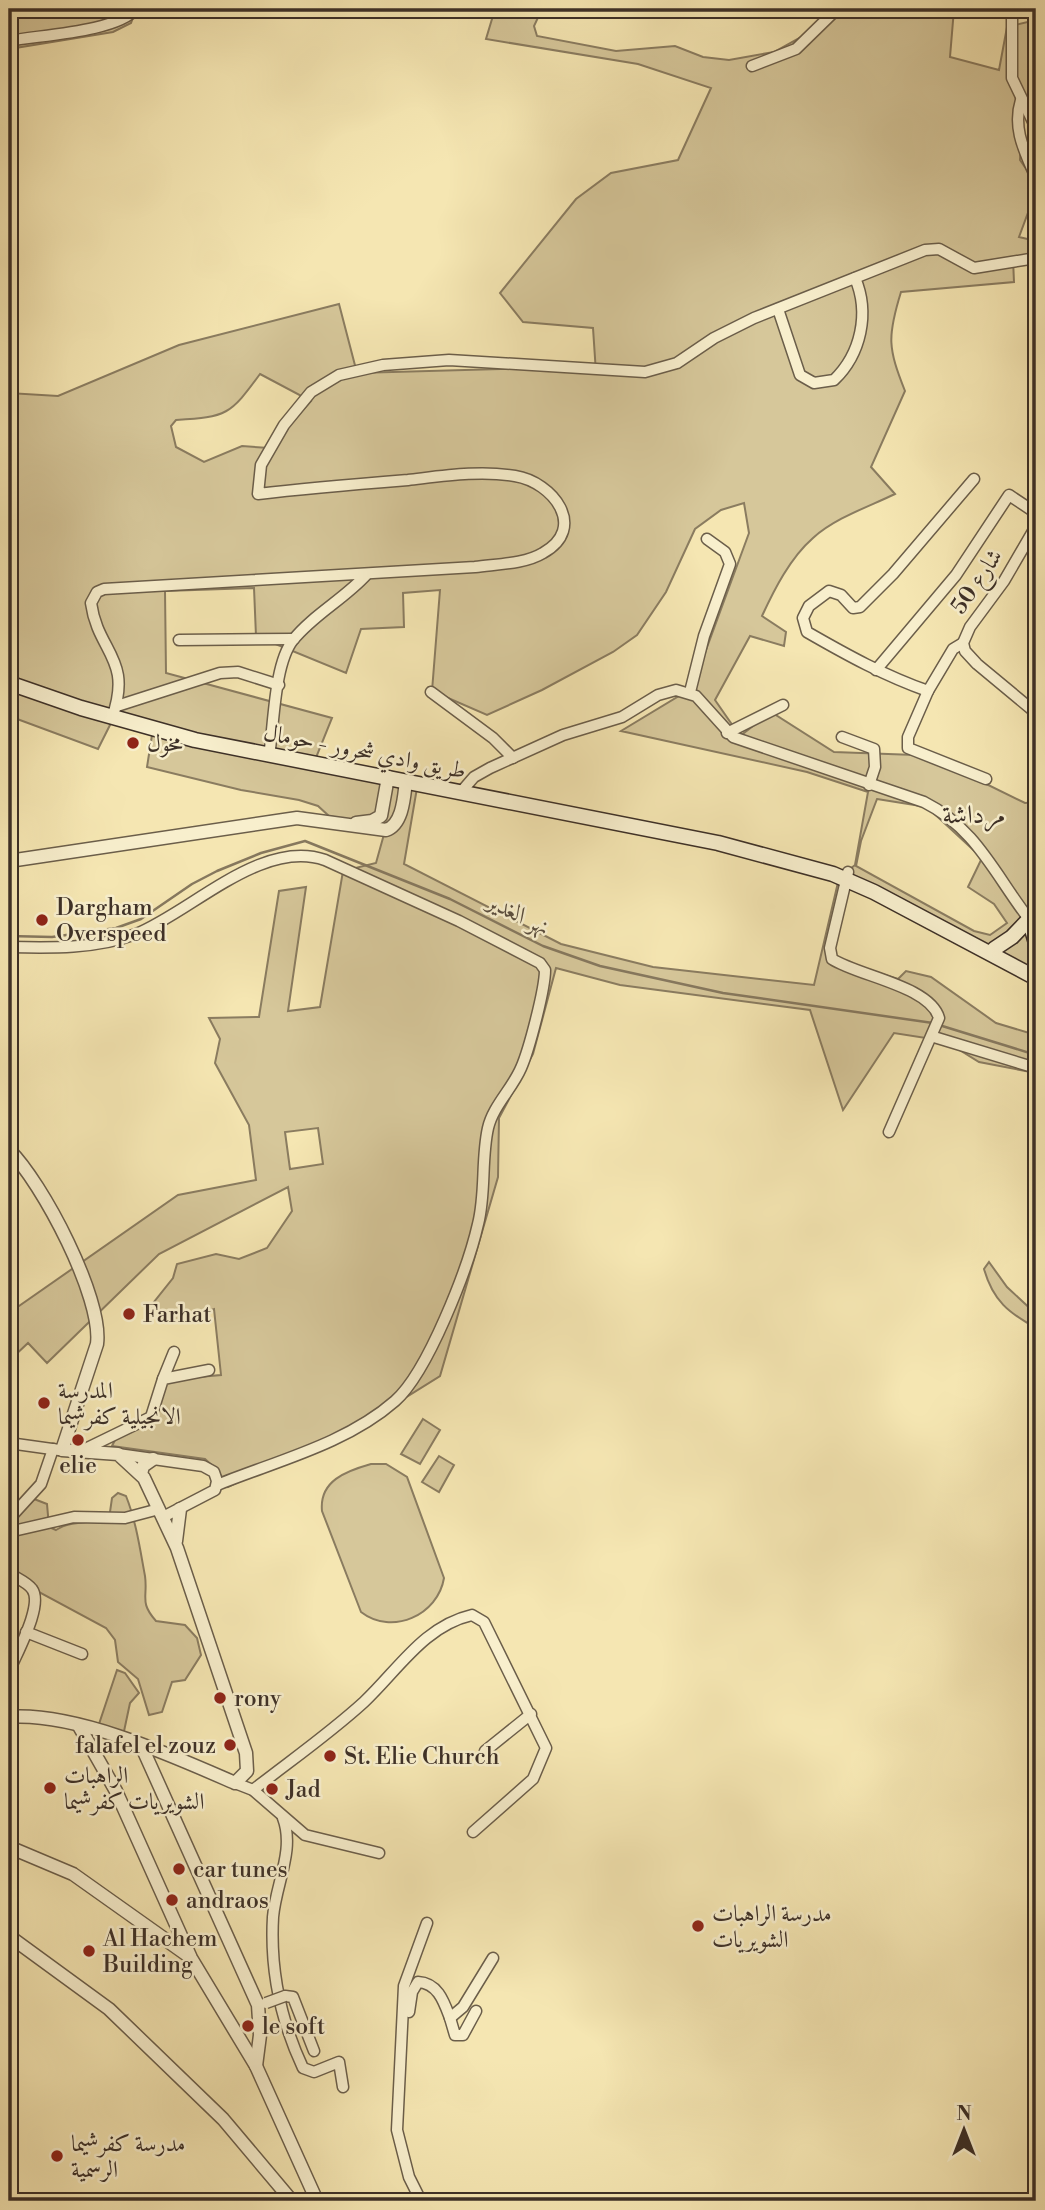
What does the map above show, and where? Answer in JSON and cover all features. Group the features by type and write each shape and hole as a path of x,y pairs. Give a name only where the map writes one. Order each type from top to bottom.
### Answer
{"main road":[{"name":"طريق وادي شحرور - حومال","path":"9,683 269,756 718,843 847,875 969,939 1036,978"},
{"path":"1033,916 1036,943"},
{"path":"994,949 1012,937 1033,916"},
{"name":"طريق وادي شحرور - حومال","path":"969,939 1036,970"}],"street":[{"path":"9,41 102,24 128,16 136,9"},
{"path":"752,66 796,49 837,9"},
{"path":"1012,9 1010,67 1021,100 1036,128"},
{"path":"1021,100 1017,116 1019,138 1036,178"},
{"path":"279,685 238,673 220,673 114,712 120,673 92,611 91,603 97,592 114,587 366,575 475,567 530,559 557,543 562,534 563,515 557,500 541,485 515,476 466,474 258,494 261,466 284,425 311,392 325,382 358,369 449,360 645,372 677,363 723,332 933,249 974,268 1036,258"},
{"path":"778,309 800,375 814,383 834,380 852,359 860,334 863,298 855,278"},
{"path":"928,691 885,676 807,632 803,624 804,612 820,595 829,592 841,595 853,608 860,607 893,574 974,479"},
{"path":"876,670 956,575 1009,495 1036,513"},
{"name":"شارع 50","path":"1036,526 1004,581 970,626 963,643 965,651 976,664 1036,713"},
{"path":"690,692 704,636 730,564 729,556 707,539"},
{"path":"269,756 284,658 294,639 366,575"},
{"path":"179,640 294,639"},
{"path":"963,643 953,649 928,691 908,737 908,748 986,779"},
{"path":"431,692 493,738 513,758"},
{"path":"461,792 480,773 563,736 622,717 665,692 690,692 707,706 727,733 869,785 924,802 952,817 985,854 1033,916"},
{"path":"727,733 783,705"},
{"path":"842,737 874,749 876,767 869,785"},
{"path":"346,824 368,822 381,816 388,778"},
{"path":"9,861 276,820 309,818 375,830 394,827 407,781"},
{"path":"9,947 86,945 122,939 159,922 237,876 302,854 325,860 459,921 540,963 545,970 527,1051 487,1130 482,1202 473,1242 440,1325 414,1380 394,1402 359,1425 302,1453 217,1485 212,1492 180,1509 125,1518 74,1517 9,1532"},
{"path":"847,875 830,947 832,959 892,983 934,1007 939,1018 934,1035 889,1132"},
{"path":"934,1035 1036,1068"},
{"path":"9,1150 35,1180 55,1217 88,1295 97,1328 97,1344 41,1484 9,1519"},
{"path":"81,1451 151,1417 174,1352"},
{"path":"163,1379 209,1370"},
{"path":"9,1443 118,1454 207,1467 214,1472 217,1485"},
{"path":"118,1454 141,1474 177,1548 246,1754 247,1771 235,1783"},
{"path":"141,1474 143,1466 153,1459"},
{"path":"177,1548 180,1509"},
{"path":"9,1574 31,1587 35,1596 35,1608 9,1672"},
{"path":"253,1790 365,1701 401,1660 439,1628 464,1616 477,1615 484,1622 546,1748 544,1759 533,1779 473,1832"},
{"path":"9,1641 24,1637 82,1654"},
{"path":"485,1751 531,1714"},
{"path":"9,1717 42,1717 141,1745 253,1790 283,1818 311,1838 379,1853"},
{"path":"79,1726 116,1791 191,1958 256,2066 317,2201"},
{"path":"141,1745 262,2004 256,2066"},
{"path":"283,1818 289,1838 274,1914 276,1992 305,2070 314,2072 338,2062 342,2064 344,2087"},
{"path":"9,1847 74,1874 191,1958"},
{"path":"421,2201 409,2177 397,2130 404,1986 427,1923"},
{"path":"9,1936 109,2008 223,2119 292,2201"},
{"path":"450,2018 463,2007 493,1958"},
{"path":"403,2024 412,1992 418,1982 435,1989 456,2035 463,2035 476,2011"},
{"path":"262,2004 285,1996 293,1997 314,2051"},
{"path":"239,2040 249,2042 260,2035"}],"shaded area":[{"path":"9,9 136,9 131,23 113,32 9,49"},
{"path":"495,9 542,9 534,26 537,36 616,51 675,46 703,57 729,60 774,52 835,18 840,9 954,9 950,57 999,70 1007,27 1036,20 1036,86 1022,114 1020,160 1036,183 1036,191 1019,237 1036,241 1036,256 1013,259 1014,282 901,292 893,320 891,342 895,364 905,391 871,467 895,494 831,525 797,555 783,575 762,616 786,632 784,646 750,636 715,700 740,736 771,712 834,752 915,755 970,776 1025,803 1036,802 1036,985 849,883 831,952 843,962 898,979 906,971 931,977 996,1023 1036,1035 1036,1073 979,1062 945,1041 894,1033 843,1110 810,1010 620,985 556,968 533,1054 499,1118 498,1177 440,1376 331,1444 306,1450 228,1487 218,1471 205,1459 112,1446 116,1438 152,1420 163,1380 221,1375 214,1309 175,1322 150,1307 173,1278 177,1264 216,1254 239,1259 267,1248 292,1211 288,1187 159,1254 47,1363 28,1343 9,1361 9,1313 178,1195 256,1180 249,1125 215,1063 220,1039 209,1018 259,1017 279,891 306,887 288,1011 320,1007 343,871 376,863 386,827 329,816 318,806 299,800 241,790 147,767 152,735 111,723 98,749 9,716 9,393 58,396 179,345 339,304 357,373 536,368 596,373 593,328 523,322 500,293 576,199 611,173 678,160 711,88 638,64 486,39","holes":["260,374 311,401 269,448 242,446 204,462 176,447 171,426 176,420 217,415 234,406","744,503 749,533 692,688 621,731 807,772 868,792 855,865 839,878 814,985 653,967 561,944 404,864 417,788 315,760 332,718 166,673 165,591 254,588 256,636 346,673 361,629 404,627 403,593 440,590 432,691 487,715 542,690 613,652 637,635 666,592 695,529 721,510","877,799 927,807 982,858 968,887 994,904 1007,923 990,935 974,931 856,866 861,841","318,1128 323,1164 290,1169 285,1132"]},
{"path":"989,1262 1007,1287 1036,1314 1036,1328 1010,1311 997,1298 984,1269"},
{"path":"423,1419 440,1430 420,1464 401,1454"},
{"path":"439,1456 454,1465 439,1492 422,1482"},
{"path":"371,1464 386,1464 407,1477 444,1578 433,1602 412,1618 399,1622 373,1619 361,1612 322,1511 325,1492 336,1479"},
{"path":"118,1493 126,1496 135,1525 148,1609 156,1621 185,1625 197,1638 201,1655 185,1680 172,1682 162,1712 149,1715 138,1679 118,1662 115,1640 106,1628 9,1576 9,1518 34,1499 47,1504 49,1527 56,1530 68,1525 109,1519 112,1498"},
{"path":"117,1670 125,1673 139,1693 130,1703 123,1736 97,1730"}],"waterway":[{"name":"نهر الغدير","path":"9,936 52,937 116,928 141,919 192,884 217,871 261,853 305,841 450,899 543,946 600,966 723,993 933,1023"},
{"name":"نهر الغدير","path":"939,1025 1036,1055"}],"place":[{"name":"مخول","path":"133,743"},
{"name":"Dargham Overspeed","path":"42,920"},
{"name":"Farhat","path":"129,1314"},
{"name":"المدرسة الانجيلية كفرشيما","path":"44,1403"},
{"name":"elie","path":"78,1440"},
{"name":"rony","path":"220,1698"},
{"name":"falafel el zouz","path":"230,1745"},
{"name":"St. Elie Church","path":"330,1756"},
{"name":"الراهبات الشويريات كفرشيما","path":"50,1788"},
{"name":"Jad","path":"272,1789"},
{"name":"car tunes","path":"179,1869"},
{"name":"andraos","path":"172,1900"},
{"name":"مدرسة الراهبات الشويريات","path":"698,1926"},
{"name":"Al Hachem Building","path":"89,1951"},
{"name":"le soft","path":"248,2026"},
{"name":"مدرسة كفرشيما الرسمية","path":"57,2156"}],"district":[{"name":"مرداشة","path":"974,814"}]}
